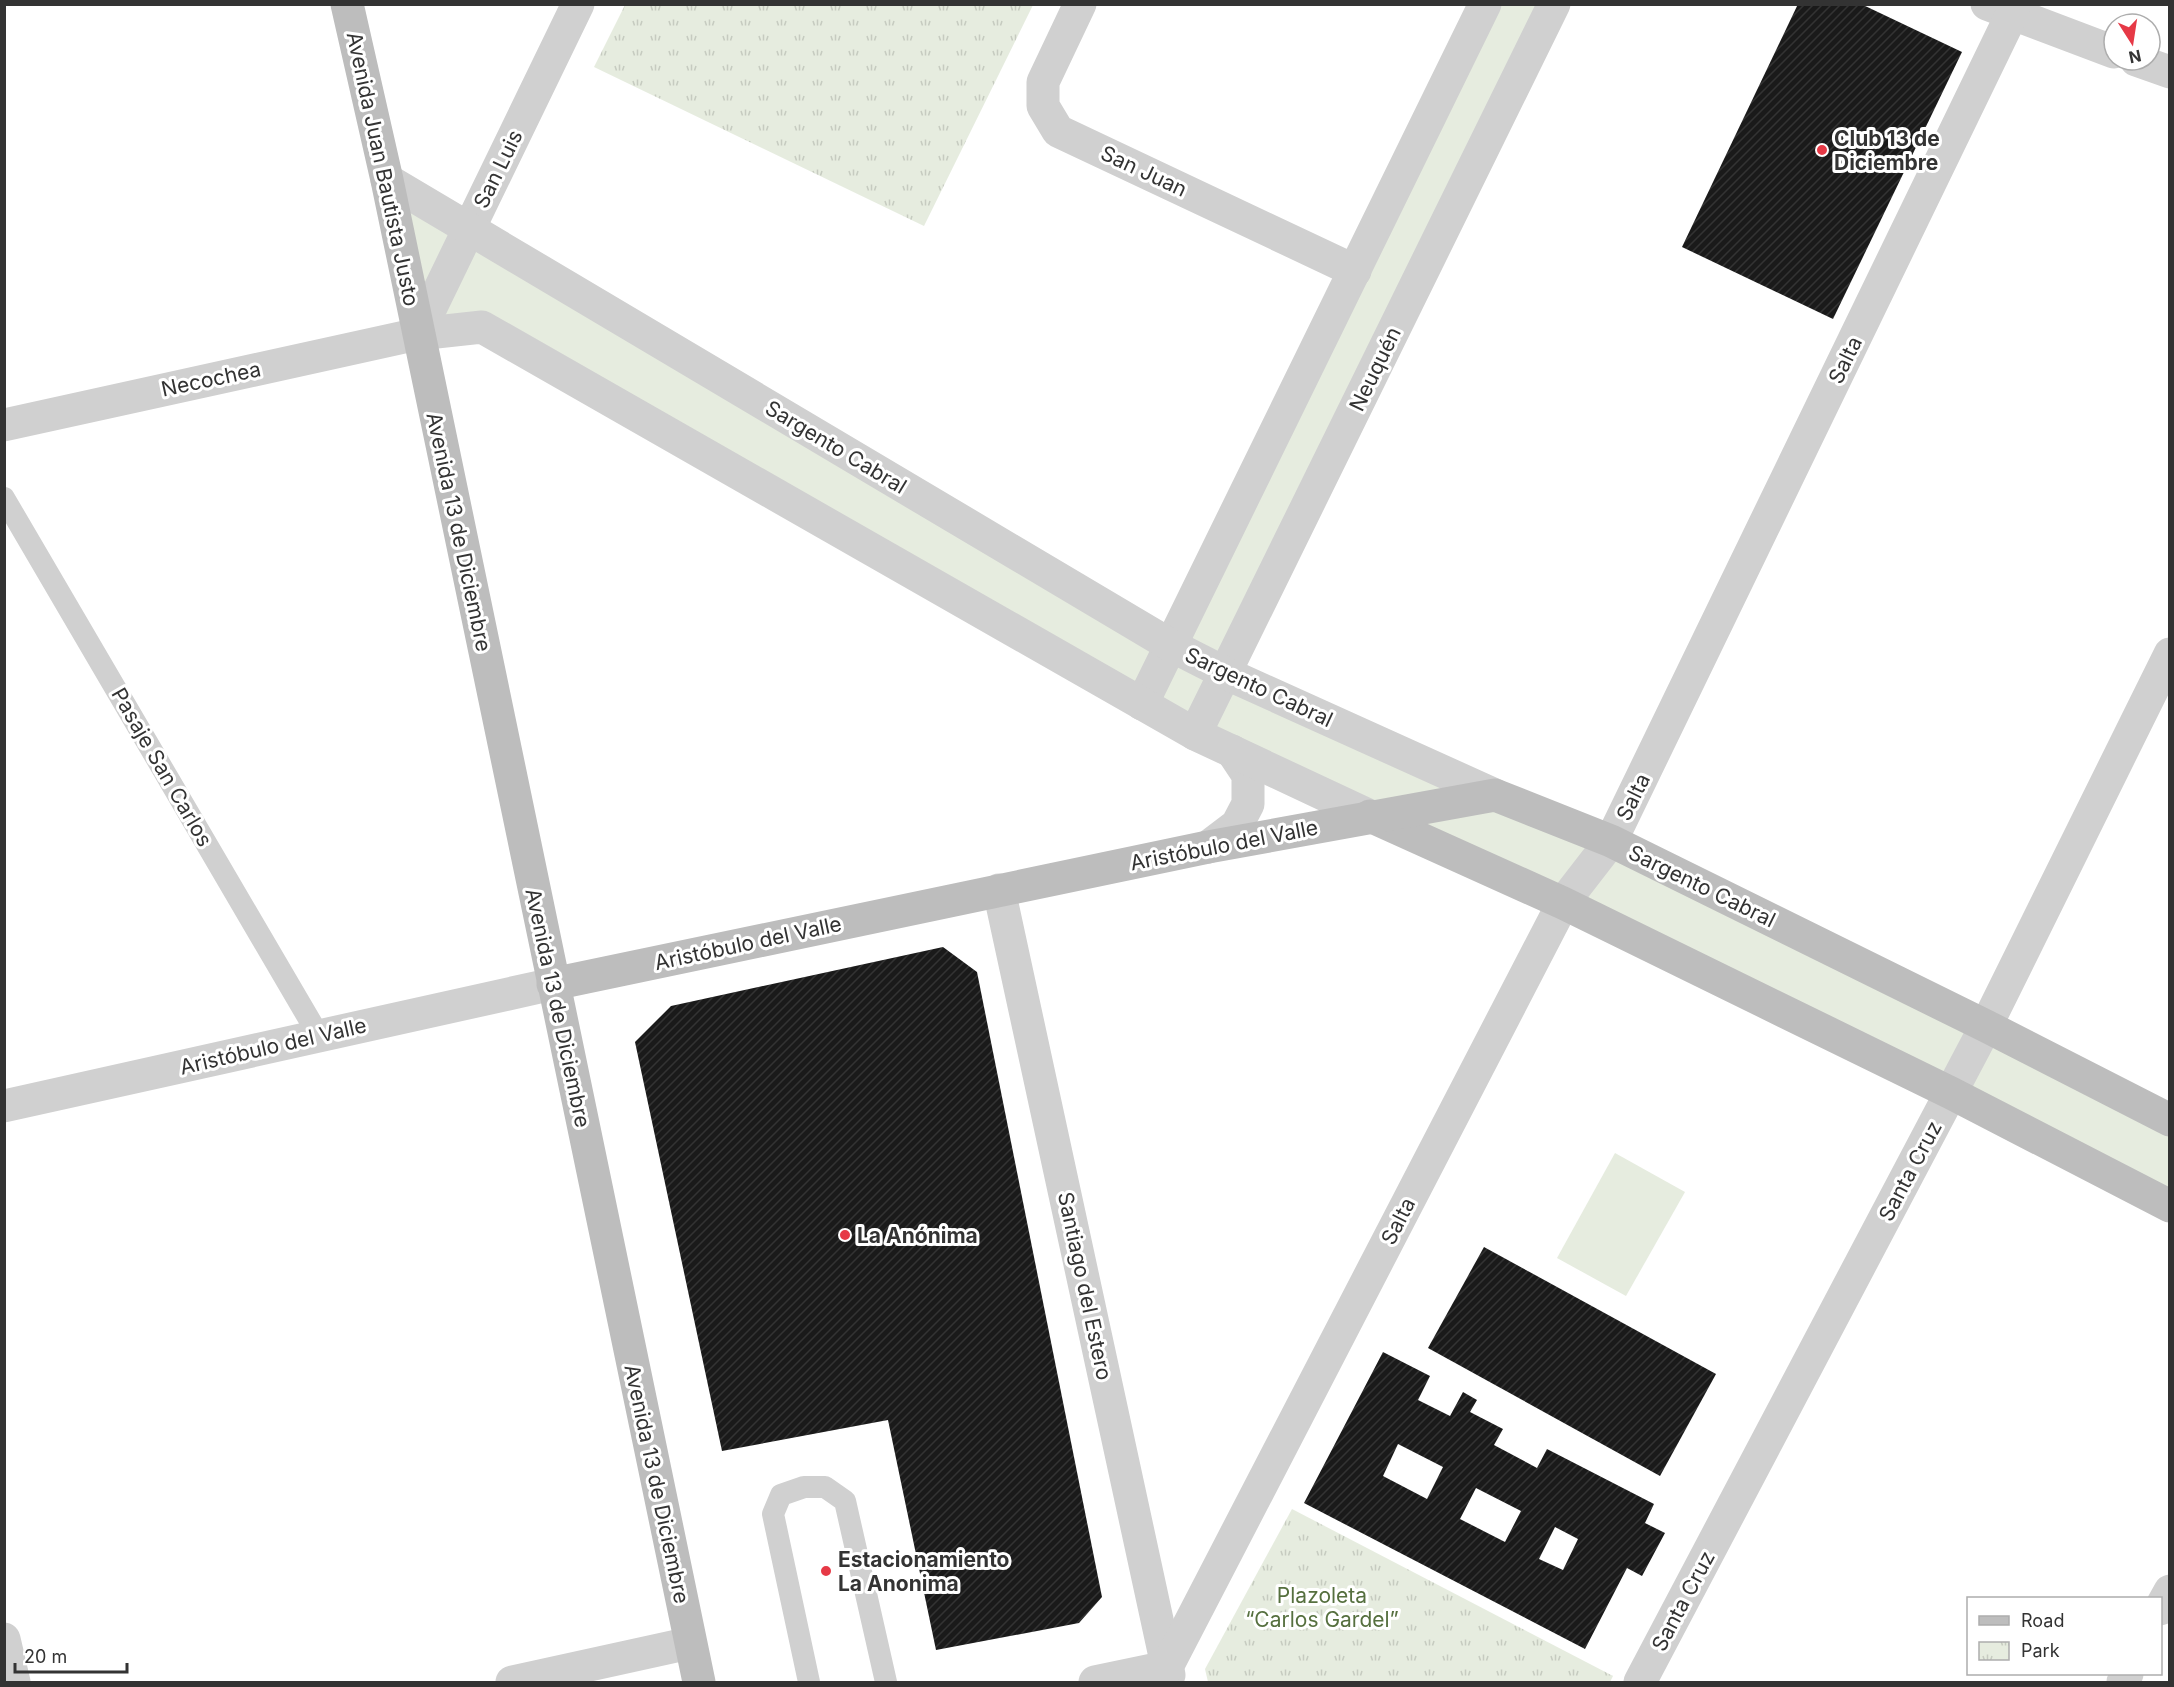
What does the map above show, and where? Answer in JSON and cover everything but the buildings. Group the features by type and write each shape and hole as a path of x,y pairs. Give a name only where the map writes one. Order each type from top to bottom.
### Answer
{"main road":[{"name":"Avenida Juan Bautista Justo","path":"347,4 387,180 418,334"},
{"name":"Avenida 13 de Diciembre","path":"418,334 699,1683"},
{"name":"Sargento Cabral","path":"1495,795 1611,842 1986,1026 2169,1120"},
{"name":"Aristóbulo del Valle","path":"553,984 1208,847 1495,795"},
{"path":"1370,816 1563,903 1951,1094 2169,1206"}],"street":[{"name":"San Luis","path":"418,334 578,4"},
{"name":"San Juan","path":"1080,4 1043,82 1043,106 1058,131 1356,271"},
{"path":"1142,704 1485,4"},
{"name":"Neuquén","path":"1195,734 1554,4"},
{"path":"2004,8 2102,47"},
{"name":"Salta","path":"1169,1675 1563,903 1611,842 2004,8"},
{"name":"Sargento Cabral","path":"387,180 1172,646 1225,673 1495,795"},
{"name":"Necochea","path":"4,425 418,334 482,327 1195,734 1370,816"},
{"name":"Santa Cruz","path":"1640,1683 1986,1026 2169,654"},
{"path":"1208,847 1237,825 1248,804 1248,775 1232,751"},
{"name":"Santiago del Estero","path":"999,890 1169,1675"},
{"name":"Aristóbulo del Valle","path":"4,1106 553,984"},
{"path":"4,1639 14,1683"},
{"path":"512,1683 690,1643"},
{"path":"1095,1683 1169,1675"}],"lane":[{"name":"Pasaje San Carlos","path":"4,498 319,1036"},
{"path":"809,1683 773,1514 781,1495 804,1487 825,1487 845,1502 886,1683"}],"green space":[{"path":"625,4 1033,5 924,226 594,67"},
{"path":"1485,5 1554,5 1225,673 2169,1120 2169,1206 1370,816 482,327 418,334 387,180 1172,646"},
{"path":"1615,1153 1685,1192 1626,1296 1557,1258"},
{"name":"Plazoleta “Carlos Gardel”","path":"1292,1509 1613,1676 1610,1682 1208,1682 1205,1669"}],"place":[{"name":"Club 13 de Diciembre","path":"1822,150"},
{"name":"La Anónima","path":"845,1235"},
{"name":"Estacionamiento La Anonima","path":"826,1571"}]}
